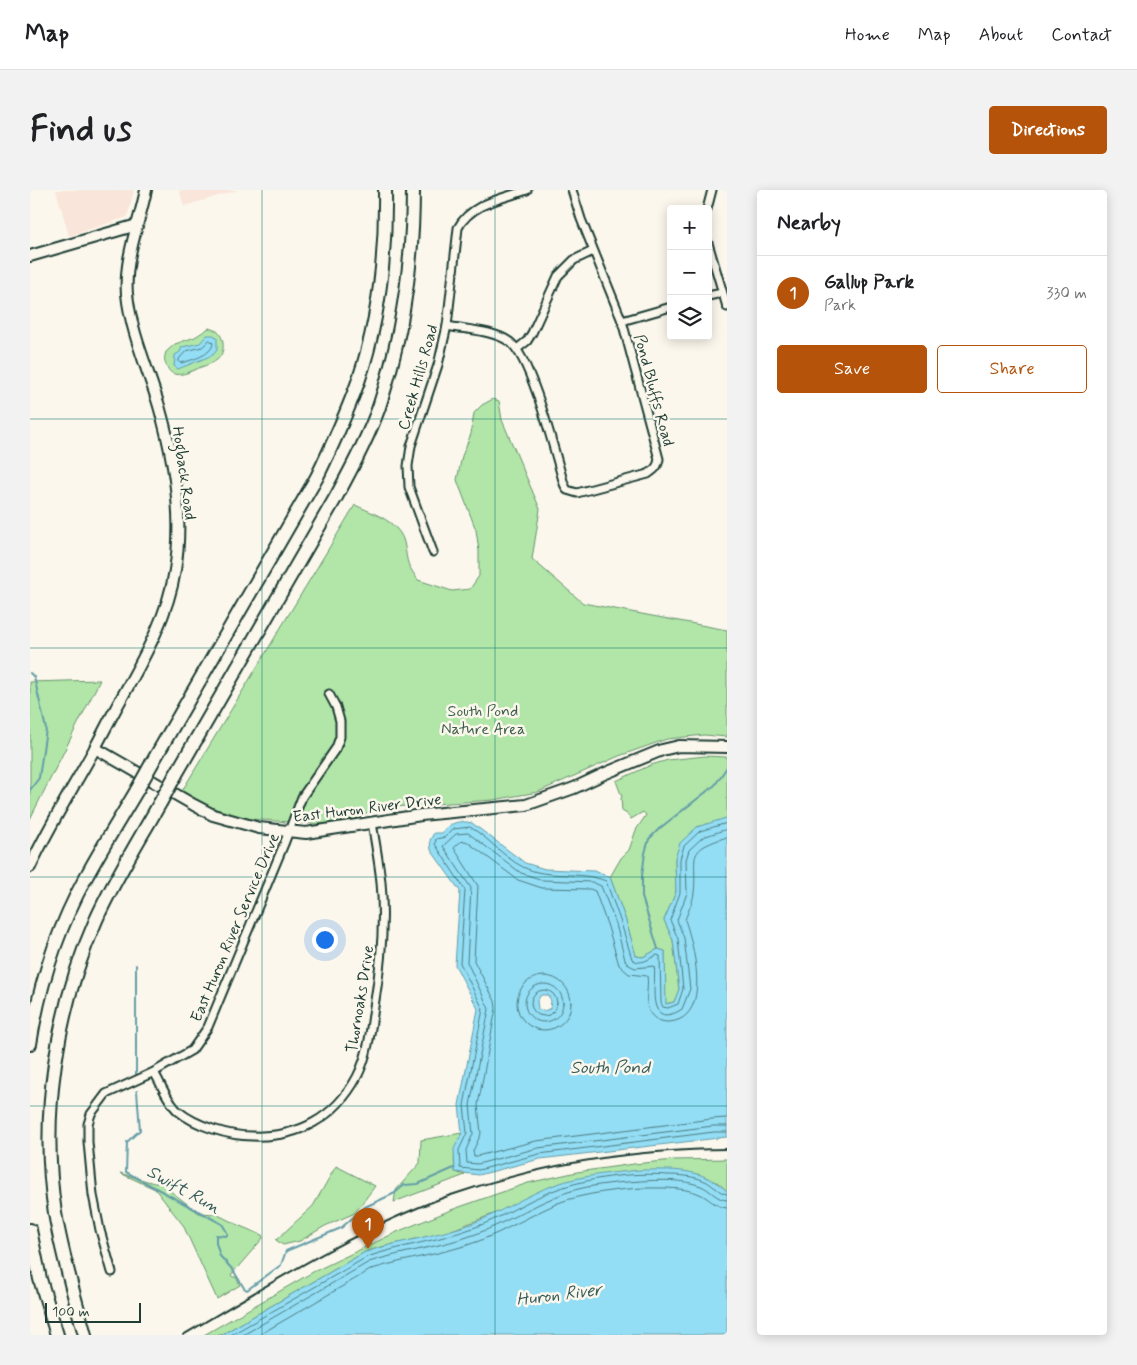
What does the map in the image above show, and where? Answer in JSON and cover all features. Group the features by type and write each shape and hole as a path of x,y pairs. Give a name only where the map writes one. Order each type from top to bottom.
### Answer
{"highway":[{"path":"30,1044 55,946 86,877 312,486 337,435 358,380 372,328 381,281 385,190"},
{"path":"85,1335 67,1272 55,1213 50,1169 51,1092 57,1051 70,992 96,919 113,886 357,458 378,408 397,343 407,288 413,231 413,190"},
{"path":"30,1230 40,1279 57,1335"}],"main road":[{"name":"Hogback Road","path":"95,748 165,611 176,569 178,509 170,448 138,343 127,293 137,225 146,190"},
{"path":"30,256 137,225"},
{"name":"East Huron River Drive","path":"95,748 194,806 213,814 259,828 306,832 421,815 526,805 574,788 662,750 679,746 726,747"},
{"path":"30,867 53,819 95,748"}],"street":[{"name":"Creek Hills Road","path":"433,552 409,487 408,466 411,446 438,365 447,326 458,228 462,219 477,207 527,190"},
{"name":"Pond Bluffs Road","path":"447,326 496,335 517,349 525,361 532,379 567,490 577,493 648,474 654,470 659,459 656,443 622,321 593,251 572,190"},
{"path":"708,205 712,190"},
{"path":"710,250 727,307"},
{"path":"517,349 532,334 558,276 574,260 593,251"},
{"path":"712,295 722,292"},
{"path":"622,321 667,308"},
{"name":"East Huron River Service Drive","path":"112,1272 100,1230 93,1195 88,1124 91,1114 106,1094 154,1072 192,1050 208,1028 302,797 336,748 340,737 340,720 329,694"},
{"name":"Thornoaks Drive","path":"154,1072 177,1110 203,1125 238,1135 274,1136 303,1129 322,1118 345,1095 358,1076 364,1061 381,956 383,933 381,882 372,822"}],"shaded area":[{"path":"56,190 134,190 127,217 69,236"},
{"path":"179,190 238,190 184,206"}],"green space":[{"path":"209,328 217,331 223,340 221,356 210,364 187,373 173,374 165,361 166,352 175,344 195,337"},
{"name":"South Pond Nature Area","path":"493,399 499,401 502,420 540,509 532,559 583,603 727,630 727,737 704,735 667,739 619,756 538,792 493,800 371,810 357,819 335,823 314,824 251,819 223,812 195,800 182,791 355,505 379,516 396,528 403,540 409,565 418,580 452,591 470,589 479,576 479,551 476,530 457,480 462,456 471,434 474,413 482,405"},
{"path":"100,680 30,819 30,682"},
{"path":"705,756 727,757 727,819 697,827 675,858 676,892 664,920 673,940 679,990 674,1002 665,1004 665,951 658,949 643,957 636,956 610,877 621,858 629,850 636,830 646,815 643,812 631,819 622,811 622,797 616,781 651,765 668,760"},
{"path":"462,1133 456,1147 454,1167 455,1172 465,1175 394,1202 396,1190 420,1163 421,1140"},
{"path":"727,1159 727,1191 717,1182 501,1211 444,1233 365,1252 221,1335 204,1335 313,1272 399,1231 451,1210 528,1183 577,1172 634,1164 674,1160"},
{"path":"336,1166 375,1186 355,1213 325,1226 300,1241 283,1245 276,1240 313,1206"},
{"path":"120,1173 160,1183 199,1213 216,1214 262,1235 263,1238 231,1275 236,1277 240,1285 217,1299 183,1225 155,1189"}],"water":[{"path":"207,335 214,335 217,338 217,350 213,355 178,369 174,366 175,355 180,352 182,347 200,343"},
{"name":"South Pond","path":"727,819 727,1137 540,1159 479,1175 455,1172 454,1149 462,1133 459,1105 478,1009 455,965 460,891 431,850 430,840 434,833 442,833 455,823 472,823 525,863 545,869 594,871 610,877 636,956 643,957 658,949 665,951 666,1004 674,1002 679,989 673,940 664,920 676,892 675,858 680,843 697,827","holes":["541,995 548,995 551,1001 550,1009 543,1011 538,1009 537,1001"]},
{"name":"Huron River","path":"640,1170 675,1170 697,1174 717,1183 727,1191 727,1335 221,1335 365,1252 471,1224 544,1189 575,1179"}],"waterway":[{"name":"Swift Run","path":"30,673 34,677 46,729 39,778 30,790"},
{"path":"658,949 642,897 642,876 649,839 660,828 715,785 727,767"},
{"name":"Swift Run","path":"136,965 136,1074"},
{"name":"Swift Run","path":"137,1091 140,1130 127,1142 126,1172 222,1224 228,1234 226,1236 216,1235 220,1256 247,1290 281,1265 286,1251 341,1228 365,1207 395,1193 404,1185 418,1184 454,1168"}],"railway":[{"path":"183,1335 279,1278 345,1242 379,1225 448,1196 516,1176 585,1161 656,1152 727,1149"}],"place":[{"name":"Gallup Park","path":"368,1249"}]}
